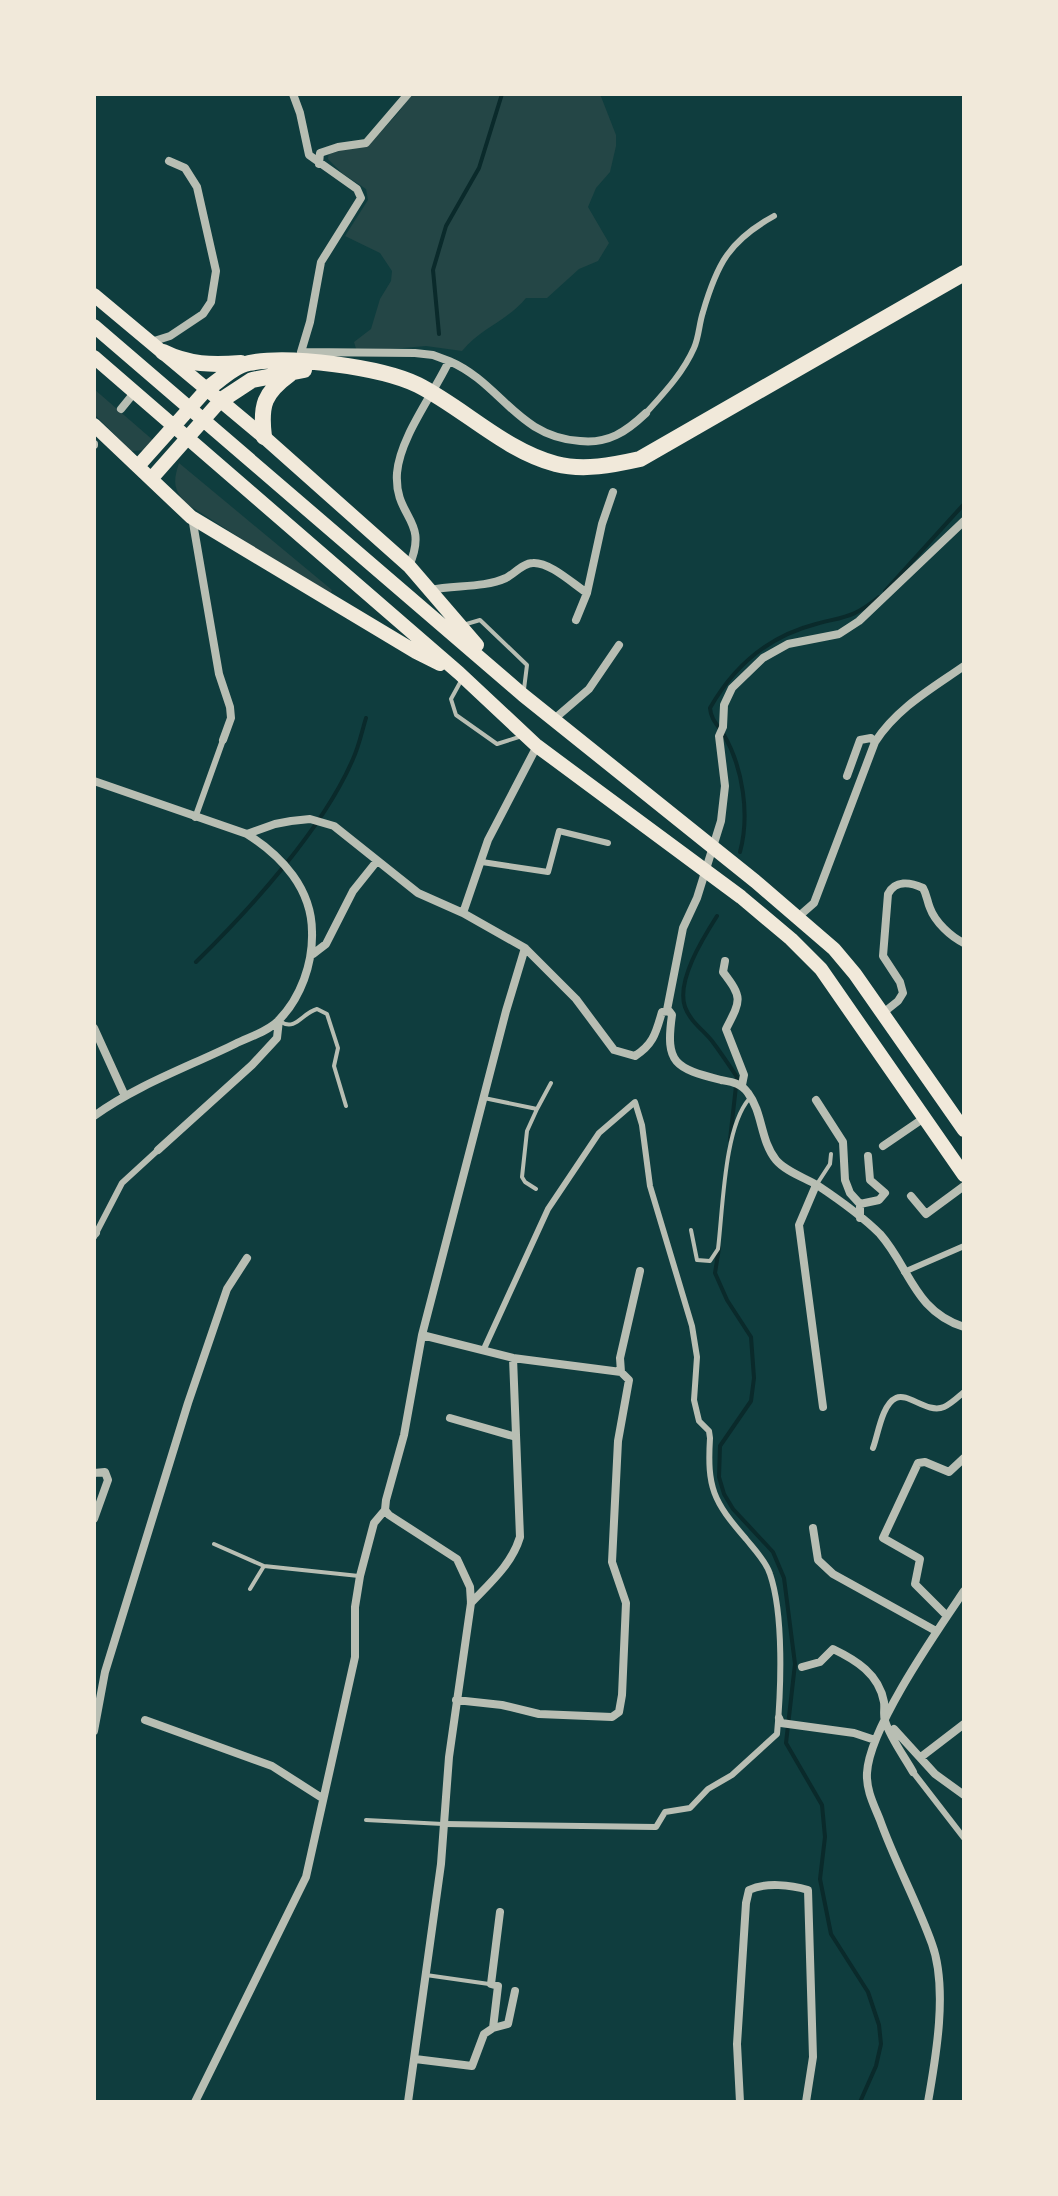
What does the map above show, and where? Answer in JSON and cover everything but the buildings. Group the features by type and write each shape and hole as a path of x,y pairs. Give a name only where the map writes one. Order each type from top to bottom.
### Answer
{"highway":[{"path":"157,347 185,361 207,365 294,362 389,375 420,386 526,453 558,465 602,468 640,459 964,273"},
{"path":"203,393 246,363"},
{"path":"216,404 252,380 346,367"},
{"path":"264,437 262,420 267,395 293,372"}],"main road":[{"path":"94,295 157,347 216,404 264,437 409,566 523,695"},
{"path":"94,326 523,695 834,949 883,1013 964,1130"},
{"path":"94,357 461,675 531,741 690,859 791,939 821,969 964,1175"},
{"path":"151,479 165,448 203,393"},
{"path":"139,465 165,448 216,404"},
{"path":"94,425 191,517 416,652 461,675"}],"street":[{"path":"293,94 309,155 357,189 361,198 321,262 301,352 433,355 478,377 530,426 558,440 610,440 630,429 646,413 680,373 693,349 703,312 731,247 774,216"},
{"path":"319,164 320,153 366,143 408,94"},
{"path":"157,347 203,314 211,302 216,271 197,187 185,168 169,161"},
{"path":"409,566 418,540 415,528 398,500 399,455 449,361"},
{"path":"121,409 134,393"},
{"path":"576,620 587,593 602,524 613,492"},
{"path":"191,517 219,674 231,718 195,818"},
{"path":"247,834 275,824 310,819 334,826 418,893 463,913 525,948 565,988 614,1050 635,1056 653,1042 662,1014 667,1010 683,928 697,898 721,821 725,786 721,731 724,705 732,688 763,658 788,644 839,634 859,621 964,521"},
{"path":"431,590 491,583 529,563 536,563 587,593"},
{"path":"553,720 589,689 619,645"},
{"path":"798,917 814,903 875,742 898,712 964,666"},
{"path":"847,776 860,740 871,738 875,742"},
{"path":"463,913 488,840 531,741"},
{"path":"94,781 247,834 279,858 298,881 311,915 313,954 302,984 279,1020 277,1038 252,1065 122,1183 95,1234"},
{"path":"482,862 548,872 559,831 608,843"},
{"path":"313,954 326,944 353,891 377,861"},
{"path":"883,1013 903,993 900,982 883,956 891,888 903,883 923,888 936,918 964,943"},
{"path":"195,2102 306,1877 355,1657 355,1607 360,1576 374,1523 385,1510 404,1435 422,1335 525,948"},
{"path":"725,961 723,972 738,992 739,1004 726,1029 744,1075 742,1085"},
{"path":"667,1010 672,1015 668,1043 675,1060 700,1074 742,1085 751,1097 761,1119 766,1142 777,1162 839,1200 879,1234 922,1299 936,1313 964,1327"},
{"path":"94,1116 124,1094 196,1064 279,1020"},
{"path":"94,1028 124,1094"},
{"path":"816,1100 843,1142 845,1180 850,1193 860,1204 860,1218"},
{"path":"445,1824 656,1827 665,1812 690,1808 708,1789 732,1775 777,1734 779,1718 778,1622 770,1571 724,1513 710,1482 709,1431 699,1421 694,1400 697,1357 692,1326 650,1186 645,1139 635,1102 599,1133 548,1209 483,1351"},
{"path":"883,1146 924,1118"},
{"path":"860,1204 879,1200 885,1193 870,1180 868,1156"},
{"path":"816,1185 799,1225 823,1407"},
{"path":"911,1196 926,1214 964,1186"},
{"path":"904,1272 964,1246"},
{"path":"94,1731 114,1642 188,1403 227,1289 247,1258"},
{"path":"621,1372 620,1358 640,1271"},
{"path":"422,1335 513,1358 621,1372 629,1380 618,1441 612,1562 626,1603 619,1712 612,1717 539,1714 502,1705 456,1700"},
{"path":"471,1603 504,1568 516,1550 520,1537 513,1358"},
{"path":"873,1448 887,1408 895,1398 901,1396 933,1409 943,1407 964,1392"},
{"path":"450,1418 516,1437"},
{"path":"947,1616 915,1584 920,1559 883,1538 918,1463 925,1462 949,1472 964,1458"},
{"path":"94,1473 105,1472 108,1480 94,1519"},
{"path":"385,1510 457,1559 470,1587 471,1603 456,1700 445,1824 408,2102"},
{"path":"813,1528 818,1560 833,1574 936,1631"},
{"path":"928,2102 939,2006 938,1969 933,1947 868,1790 867,1774 870,1752 885,1720 936,1631 964,1591"},
{"path":"802,1667 820,1662 833,1649 855,1659 870,1674 884,1700 885,1720 913,1772 964,1838"},
{"path":"779,1718 781,1723 854,1733 875,1740"},
{"path":"145,1720 272,1766 322,1798"},
{"path":"885,1720 935,1774 964,1795"},
{"path":"921,1757 964,1724"},
{"path":"740,2102 737,2044 749,1890 757,1886 793,1886 808,1890 810,1915 813,2057 806,2102"},
{"path":"493,2028 498,1986 491,1984 500,1912"},
{"path":"415,2059 472,2066 484,2034 508,2024 515,1991"}],"lane":[{"path":"459,626 480,620 527,665 523,695"},
{"path":"461,675 451,699 456,715 497,744 531,741"},
{"path":"279,1020 287,1026 293,1025 311,1010 324,1010 338,1048 334,1066 346,1106"},
{"path":"536,1189 522,1177 527,1131 551,1083"},
{"path":"691,1230 697,1260 710,1261 718,1249 732,1130 742,1107 751,1097"},
{"path":"484,1098 537,1109"},
{"path":"816,1185 830,1164 831,1154"},
{"path":"214,1544 264,1566 360,1576"},
{"path":"250,1589 264,1566"},
{"path":"366,1820 445,1824"},
{"path":"426,1975 491,1984"}],"shaded area":[{"path":"411,94 600,94 616,135 616,146 610,172 596,188 588,207 609,243 598,261 579,269 547,298 526,298 462,351 426,346 357,352 354,342 371,329 380,299 391,281 392,271 380,253 345,236 368,200 366,189 343,174 328,159 329,152 368,146"},
{"path":"94,389 154,441 146,450 131,451 94,414"},
{"path":"179,463 332,590 330,595 187,504 176,485"}],"waterway":[{"path":"439,334 433,270 446,226 479,168 502,94"},
{"path":"885,591 964,504"},
{"path":"740,852 744,823 740,777 731,748 713,719 710,708 730,679 768,645 799,629 856,613 879,597"},
{"path":"196,962 284,867 323,813 353,759 366,718"},
{"path":"717,916 692,960 683,997 690,1017 712,1041 737,1077 730,1140"},
{"path":"719,1248 715,1273 727,1300 751,1337 754,1378 751,1401 720,1446 719,1477 733,1509 773,1552 784,1578 795,1664 786,1743 822,1805 825,1837 820,1879 831,1934 868,1992 879,2025 881,2044 876,2066 860,2102"}]}
